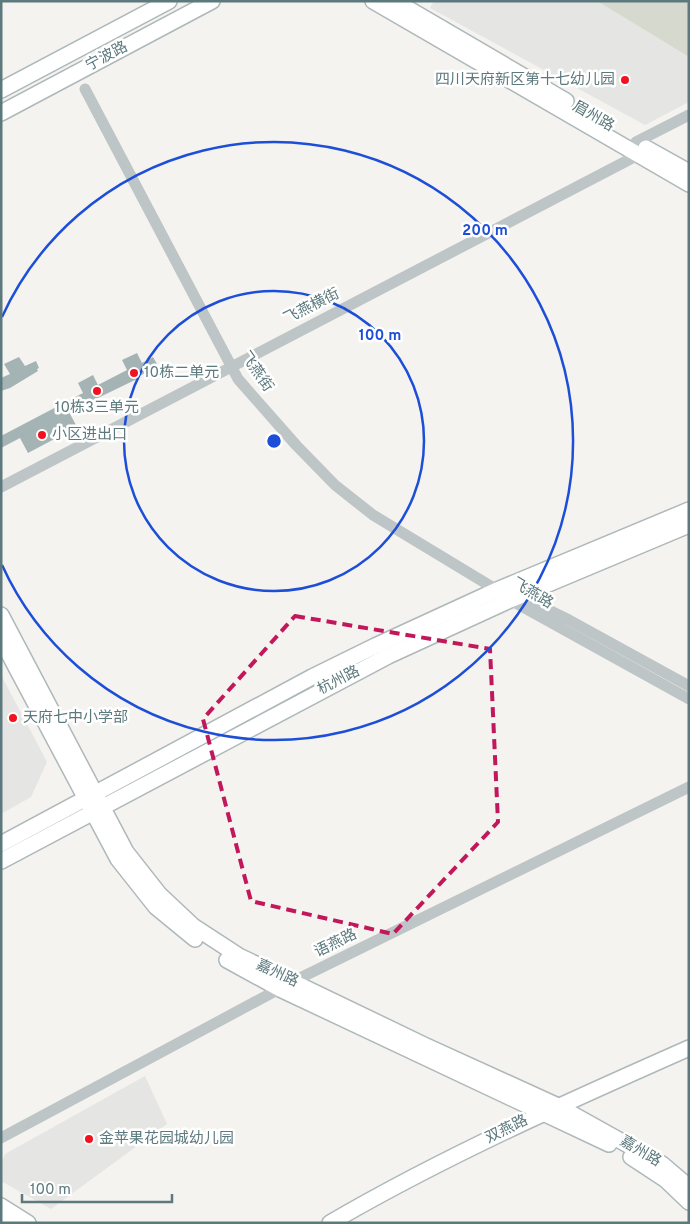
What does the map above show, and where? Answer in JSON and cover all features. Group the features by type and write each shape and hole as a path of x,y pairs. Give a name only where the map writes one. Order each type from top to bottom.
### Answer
{"main road":[{"name":"宁波路","path":"1,90 169,1"},
{"name":"宁波路","path":"1,113 212,1"},
{"path":"373,1 637,148 689,184"},
{"name":"眉州路","path":"395,1 637,148 689,172"},
{"name":"杭州路","path":"1,861 95,803 312,677 497,590 689,510"},
{"name":"杭州路","path":"1,844 95,803 344,678 516,598 689,525"},
{"name":"嘉州路","path":"1,615 95,803 142,875 175,910 217,943 424,1045 558,1106 662,1164 689,1187"},
{"path":"1,639 95,803 118,859 156,907 207,948 280,989 488,1089 543,1113 636,1160 666,1180 689,1202"},
{"name":"双燕路","path":"330,1223 432,1166 558,1106 689,1048"},
{"path":"1,1206 28,1223"},
{"path":"1,1219 8,1223"}],"street":[{"name":"飞燕街","path":"85,89 238,379 296,445 335,485 373,515 497,590"},
{"name":"飞燕横街","path":"1,487 637,148 689,115"},
{"name":"飞燕路","path":"497,590 689,686"},
{"name":"飞燕路","path":"516,598 689,699"},
{"name":"语燕路","path":"1,1138 280,989 689,787"}],"highlighted area":[{"path":"295,616 490,649 498,822 393,934 251,901 203,719"}],"shaded area":[{"name":"四川天府新区第十七幼儿园","path":"434,1 597,1 689,57 689,102 645,125 430,8"},
{"path":"597,1 689,1 689,57"},
{"name":"天府七中小学部","path":"1,675 47,762 31,797 1,814"},
{"name":"金苹果花园城幼儿园","path":"145,1076 167,1124 51,1209 1,1181 1,1163 5,1154"}],"building":[{"path":"137,353 142,363 153,357 157,364 155,365 156,367 137,379 69,412 77,427 28,453 20,438 1,448 1,436 83,393 78,383 93,375 98,385 127,370 122,360"},
{"path":"19,357 25,366 36,361 39,368 37,369 38,371 10,388 1,391 1,378 10,374 4,364"}],"place":[{"name":"四川天府新区第十七幼儿园","path":"625,80"},
{"name":"10栋二单元","path":"134,373"},
{"name":"10栋3三单元","path":"97,391"},
{"name":"小区进出口","path":"42,435"},
{"name":"天府七中小学部","path":"13,718"},
{"name":"金苹果花园城幼儿园","path":"89,1139"}]}
